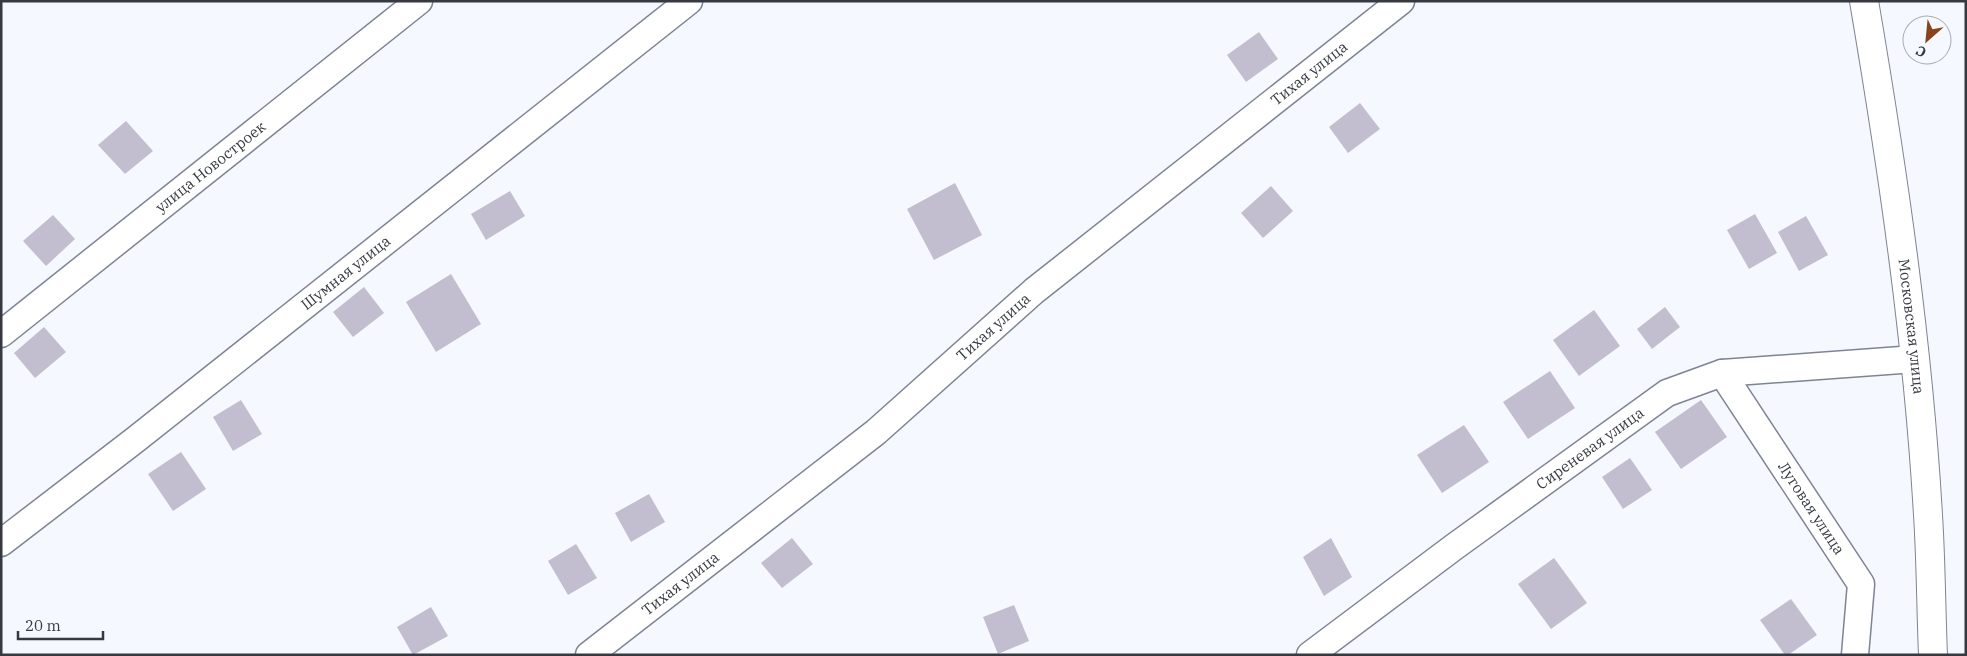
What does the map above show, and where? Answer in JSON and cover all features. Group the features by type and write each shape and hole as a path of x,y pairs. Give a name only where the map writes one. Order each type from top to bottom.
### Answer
{"street":[{"name":"улица Новостроек","path":"1,334 419,1"},
{"name":"Шумная улица","path":"1,543 143,434 690,1"},
{"name":"Тихая улица","path":"589,655 876,432 1034,291 1401,1"},
{"name":"Московская улица","path":"1864,1 1888,144 1915,359 1928,515 1933,655"},
{"name":"Сиреневая улица","path":"1310,655 1667,393 1722,373 1915,359"},
{"name":"Луговая улица","path":"1722,373 1861,584 1855,655"}],"building":[{"path":"1259,32 1278,59 1246,82 1227,55"},
{"path":"1360,103 1380,129 1348,153 1329,127"},
{"path":"126,121 153,151 125,174 98,145"},
{"path":"955,183 982,235 934,260 907,209"},
{"path":"1271,186 1293,211 1263,238 1241,213"},
{"path":"510,191 525,216 486,240 471,214"},
{"path":"1755,214 1777,253 1749,269 1727,230"},
{"path":"53,215 75,239 46,266 23,241"},
{"path":"1806,216 1828,255 1799,271 1778,232"},
{"path":"451,274 481,324 436,352 406,302"},
{"path":"364,287 384,313 353,337 333,312"},
{"path":"1665,307 1680,327 1652,349 1637,329"},
{"path":"1594,310 1620,346 1579,376 1553,340"},
{"path":"44,327 66,352 35,378 14,353"},
{"path":"1550,371 1575,408 1528,439 1503,402"},
{"path":"241,400 262,434 233,451 213,417"},
{"path":"1701,400 1727,437 1681,469 1655,432"},
{"path":"1464,425 1489,462 1442,493 1417,455"},
{"path":"181,452 206,489 173,511 148,474"},
{"path":"1630,458 1652,490 1623,509 1602,477"},
{"path":"649,494 665,522 631,542 615,513"},
{"path":"792,538 813,564 782,588 761,563"},
{"path":"1331,538 1352,577 1324,596 1303,557"},
{"path":"576,544 597,578 568,595 548,561"},
{"path":"1554,558 1587,603 1551,629 1518,584"},
{"path":"1791,599 1817,635 1788,655 1785,655 1760,620"},
{"path":"1014,605 1029,641 998,654 983,617"},
{"path":"431,607 448,636 413,655 397,627"}]}
